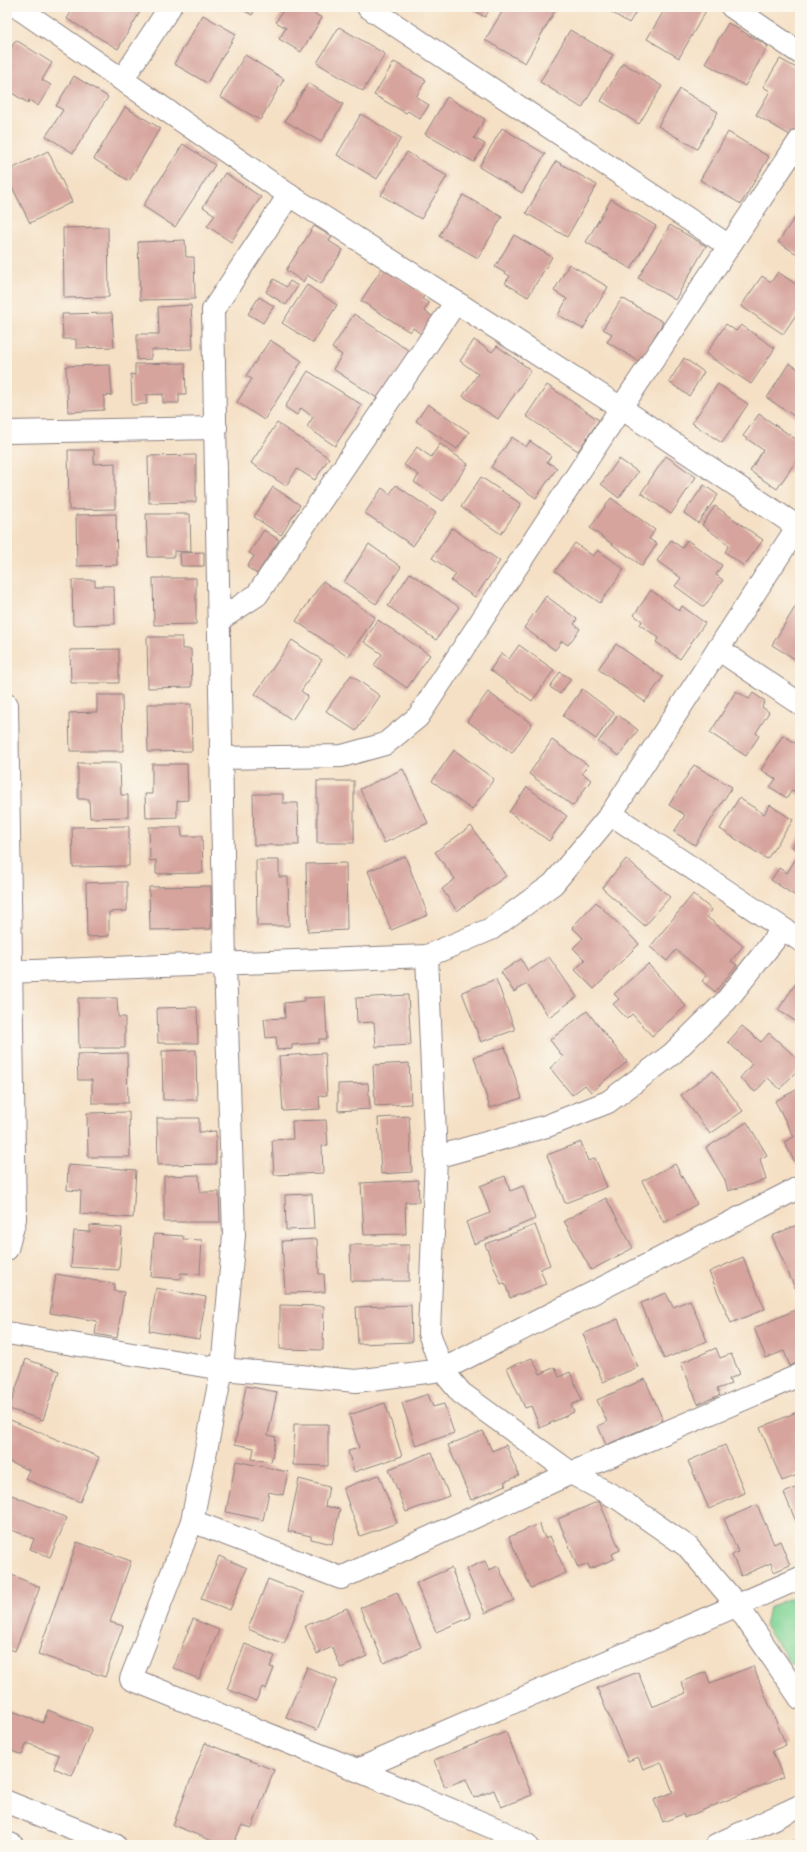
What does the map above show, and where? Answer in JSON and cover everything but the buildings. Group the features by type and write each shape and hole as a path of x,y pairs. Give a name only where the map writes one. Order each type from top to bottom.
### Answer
{"street":[{"path":"9,972 426,956 491,929 553,884 611,814 799,525 621,408 289,195 17,7"},
{"path":"122,80 170,7"},
{"path":"368,7 729,246"},
{"path":"732,7 800,53"},
{"path":"222,758 342,756 385,744 418,717 621,408 800,140"},
{"path":"289,195 213,310 225,964 234,1235 222,1369 192,1521 131,1679 357,1770 500,1831 527,1845"},
{"path":"219,620 257,595 456,302"},
{"path":"7,432 216,428"},
{"path":"718,650 800,704"},
{"path":"7,705 9,972 15,1219 7,1249"},
{"path":"436,1157 547,1126 608,1102 672,1054 791,935 611,814"},
{"path":"426,956 436,1157 429,1333 442,1370 461,1393 571,1473 619,1499 688,1547 737,1605 800,1698"},
{"path":"7,1333 222,1369 356,1381 442,1370 800,1187"},
{"path":"192,1521 341,1578 571,1473 800,1375"},
{"path":"357,1770 800,1578"},
{"path":"7,1802 115,1845"},
{"path":"716,1845 800,1806"},
{"path":"7,1843 12,1845"}],"green space":[{"path":"800,1594 800,1675 765,1627 769,1607"}]}
